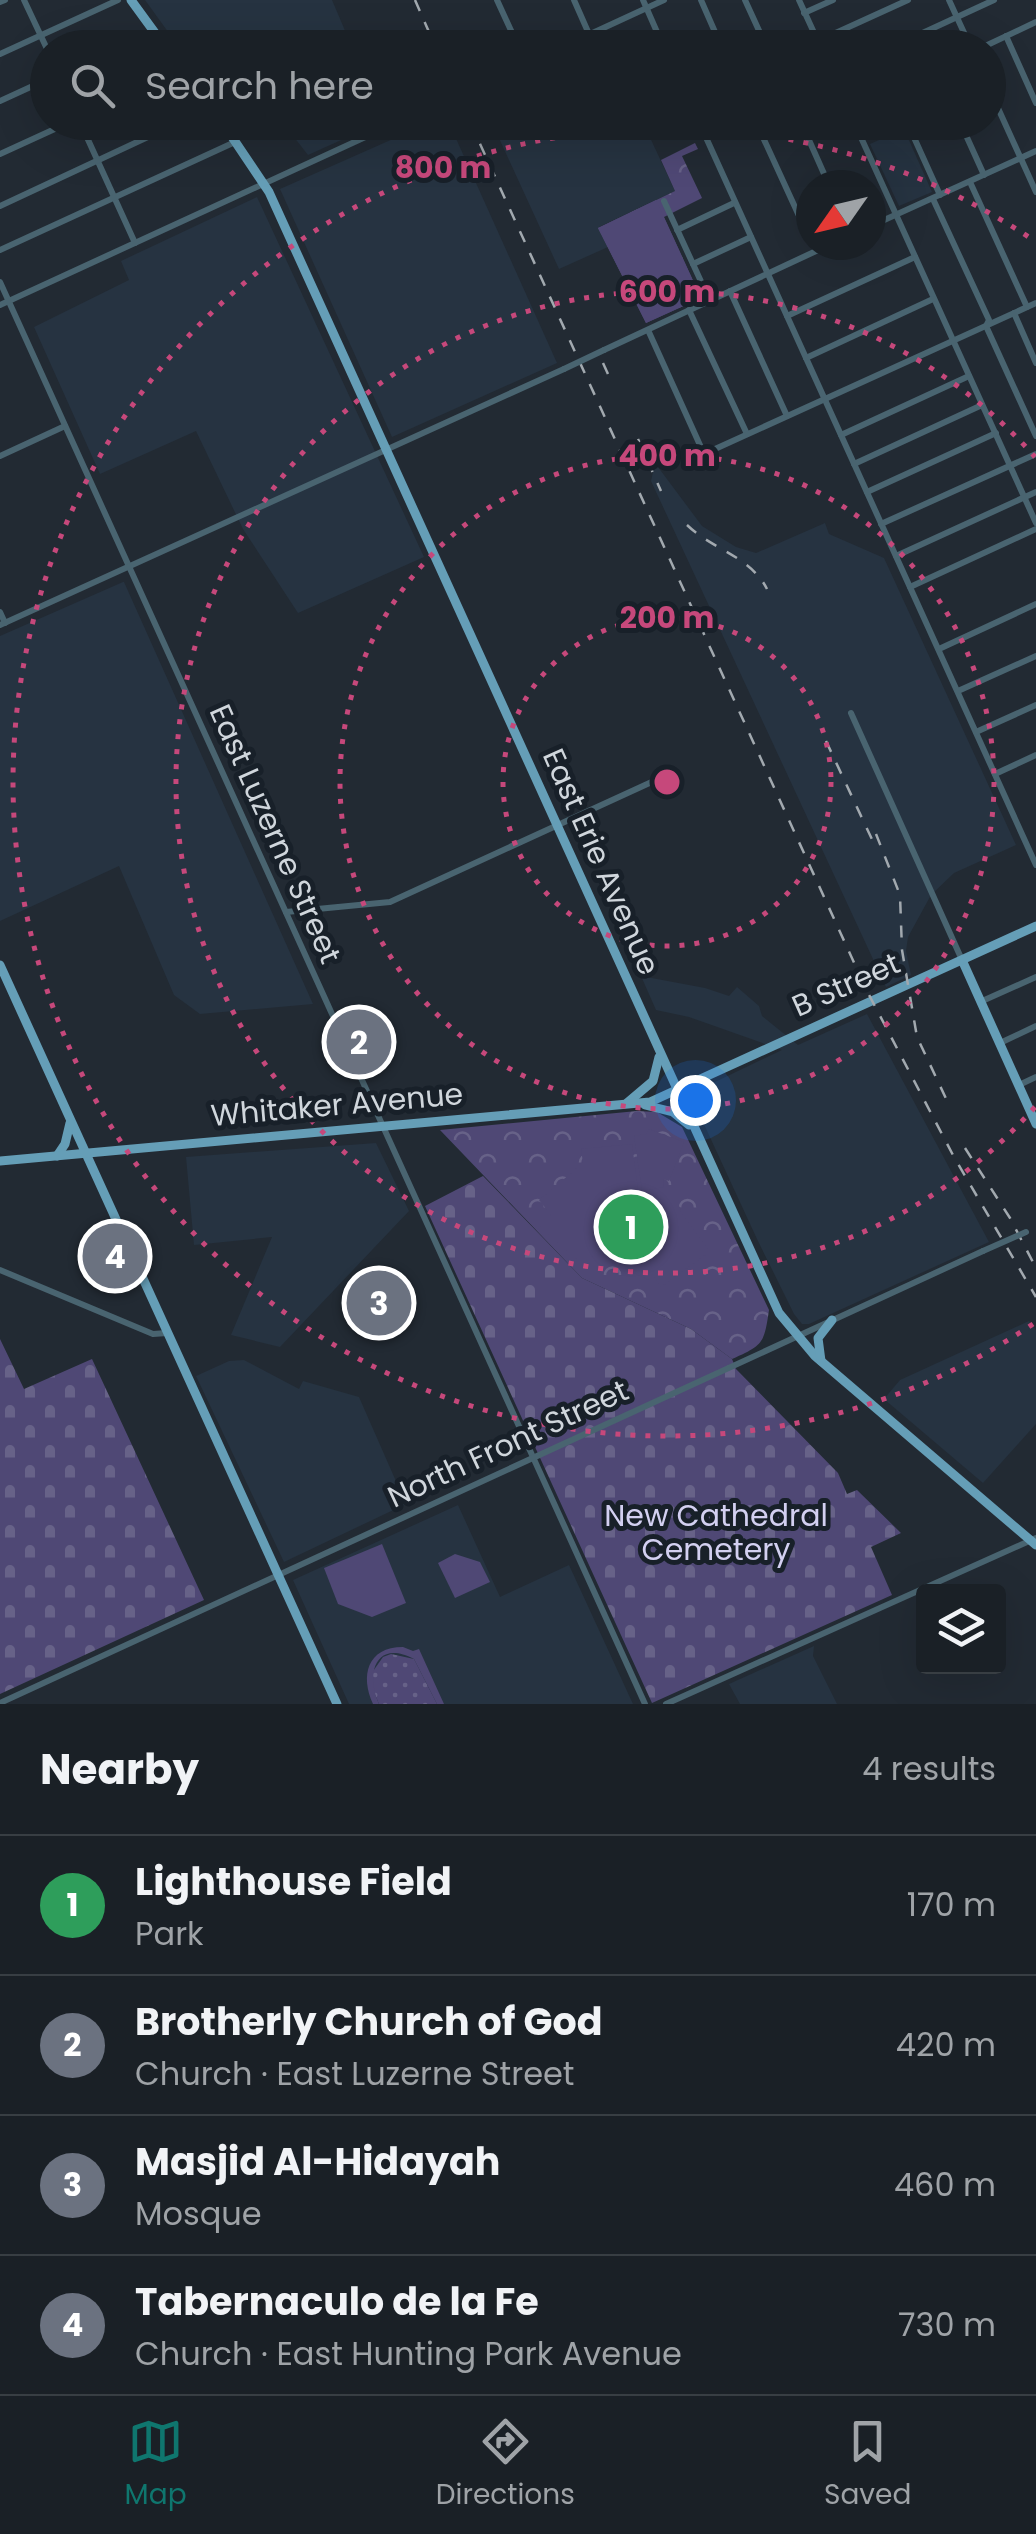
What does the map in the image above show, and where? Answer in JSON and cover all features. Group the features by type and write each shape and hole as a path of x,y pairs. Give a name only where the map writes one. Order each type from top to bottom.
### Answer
{"main road":[{"path":"131,0 153,30"},
{"name":"East Erie Avenue","path":"236,141 264,184 773,1301 796,1337 821,1361 1034,1541"},
{"name":"B Street","path":"677,1090 1036,926"},
{"path":"962,960 1036,1124"},
{"path":"0,965 336,1704"},
{"path":"624,1104 644,1092 653,1081 658,1066 656,1044"},
{"name":"Whitaker Avenue","path":"0,1161 638,1104 677,1090"},
{"path":"638,1104 673,1112 697,1135"},
{"path":"57,1156 68,1135 70,1120"},
{"path":"821,1361 818,1338 832,1320"}],"street":[{"path":"24,0 38,30"},
{"path":"51,30 118,0"},
{"path":"497,0 511,30"},
{"path":"574,0 587,30"},
{"path":"596,30 645,4 664,0"},
{"path":"701,0 714,30"},
{"path":"745,0 759,30"},
{"path":"798,0 812,30"},
{"path":"804,13 833,0"},
{"path":"847,30 908,0"},
{"path":"949,0 963,30"},
{"path":"929,30 994,0"},
{"path":"645,4 656,30"},
{"path":"1036,23 1006,36 1036,103"},
{"path":"0,54 30,40"},
{"path":"0,101 30,87"},
{"path":"1006,125 1036,192"},
{"path":"0,154 31,140"},
{"path":"88,140 135,243"},
{"path":"0,206 142,140"},
{"path":"4,303 359,140"},
{"path":"706,140 995,774 1032,845 1036,864"},
{"path":"764,140 796,209"},
{"path":"809,140 822,170"},
{"path":"862,140 1036,526 910,587"},
{"path":"914,140 990,320 986,326"},
{"path":"968,140 984,175"},
{"path":"0,250 236,141"},
{"path":"886,219 1036,151"},
{"path":"970,182 1027,307"},
{"path":"664,200 710,301"},
{"path":"677,230 734,203"},
{"path":"693,264 751,237"},
{"path":"0,612 2,624 648,330 768,274 796,257"},
{"path":"787,316 915,257"},
{"name":"East Luzerne Street","path":"0,282 4,303 66,426 645,1704"},
{"path":"730,292 787,416"},
{"path":"806,358 934,299"},
{"path":"648,330 704,454 1036,302"},
{"path":"689,310 746,434"},
{"path":"1014,313 1036,363"},
{"path":"986,326 1036,436"},
{"path":"841,435 969,376"},
{"path":"854,464 982,405"},
{"path":"0,456 66,426"},
{"path":"866,492 996,434"},
{"path":"881,524 1036,454"},
{"path":"896,556 1036,492"},
{"path":"938,649 1036,604"},
{"path":"958,691 1036,656"},
{"path":"976,732 1036,706"},
{"path":"851,713 962,960"},
{"path":"995,774 1036,755"},
{"path":"286,912 390,902 656,780"},
{"path":"980,1002 1036,977"},
{"path":"999,1043 1036,1026"},
{"path":"1018,1085 1036,1076"},
{"name":"North Front Street","path":"0,1703 1036,1227"},
{"path":"0,1270 153,1334 167,1333"},
{"path":"666,1704 1034,1541"}],"shaded area":[{"path":"145,0 332,0 345,30 167,30"},
{"path":"296,140 341,140 308,155"},
{"path":"391,140 457,140 557,363 392,437 280,189"},
{"path":"500,140 651,140 675,191 599,227 608,247 559,269"},
{"path":"879,140 909,140 932,192 899,206 886,170 882,170 870,144"},
{"path":"257,197 424,557 298,613 243,529 196,431 100,474 34,327 129,280 121,261"},
{"path":"655,463 702,526 736,547 756,553 825,523 829,534 884,558 1016,845 954,873 931,895 908,937 906,951 911,975 886,987 651,481"},
{"path":"124,582 313,1004 200,1014 174,995 119,866 0,921 0,636"},
{"path":"641,976 729,996 737,987 759,1006 762,1016 798,1045 867,1014 989,1242 802,1324 757,1239 690,1094 782,1050 689,1017 656,1010"},
{"path":"376,1143 409,1211 280,1347 231,1335 272,1237 194,1245 186,1157"},
{"path":"1029,1321 1036,1330 1036,1424 983,1483 884,1399 900,1380"},
{"path":"244,1360 299,1389 303,1381 359,1397 406,1504 284,1562 196,1376 229,1361"},
{"path":"458,1505 500,1597 569,1565 633,1704 349,1704 293,1580"},
{"path":"814,1646 813,1656 837,1704 740,1704 729,1684"}],"green space":[{"path":"695,143 698,149 682,156 702,198 664,217 701,298 646,323 598,228 675,191 661,160"},
{"path":"656,200 701,298 646,323 598,228"},
{"path":"657,1112 682,1127 769,1310 760,1342 732,1359 691,1329 582,1278 440,1130"},
{"path":"649,1129 684,1142 669,1181 663,1179 664,1187 644,1191 667,1202 671,1199 681,1208 708,1249 708,1253 661,1287 652,1274 649,1280 610,1262 637,1201 611,1204 626,1219 584,1266 540,1227 551,1215 539,1200 583,1163 581,1149 632,1144 639,1198 642,1190 634,1136 646,1134"},
{"name":"New Cathedral Cemetery","path":"483,1176 582,1278 691,1329 732,1359 736,1369 838,1473 847,1494 857,1490 901,1533 871,1547 892,1595 652,1703 425,1206"},
{"path":"0,1339 24,1389 92,1359 204,1600 0,1694"},
{"path":"382,1544 406,1603 372,1617 338,1604 324,1568"},
{"path":"455,1554 480,1562 490,1582 455,1598 438,1563"},
{"path":"403,1647 419,1649 444,1704 437,1704 414,1659 391,1653 377,1662 373,1681 379,1704 373,1704 367,1683 370,1665 381,1652"},
{"path":"391,1654 414,1659 437,1704 379,1704 371,1674 383,1657"}],"railway":[{"path":"415,0 428,30"},
{"path":"478,140 867,991 954,1157 1036,1297"},
{"path":"603,363 608,374"},
{"path":"638,439 661,491"},
{"path":"687,525 741,561 767,589"},
{"path":"826,741 876,848"},
{"path":"876,834 900,895 902,950 917,1037 950,1107"},
{"path":"965,1148 1010,1218 1036,1268"}],"place":[{"name":"Brotherly Church of God","path":"359,1042"},
{"name":"Lighthouse Field","path":"631,1227"},
{"name":"Tabernaculo de la Fe","path":"115,1256"},
{"name":"Masjid Al-Hidayah","path":"379,1303"}]}
